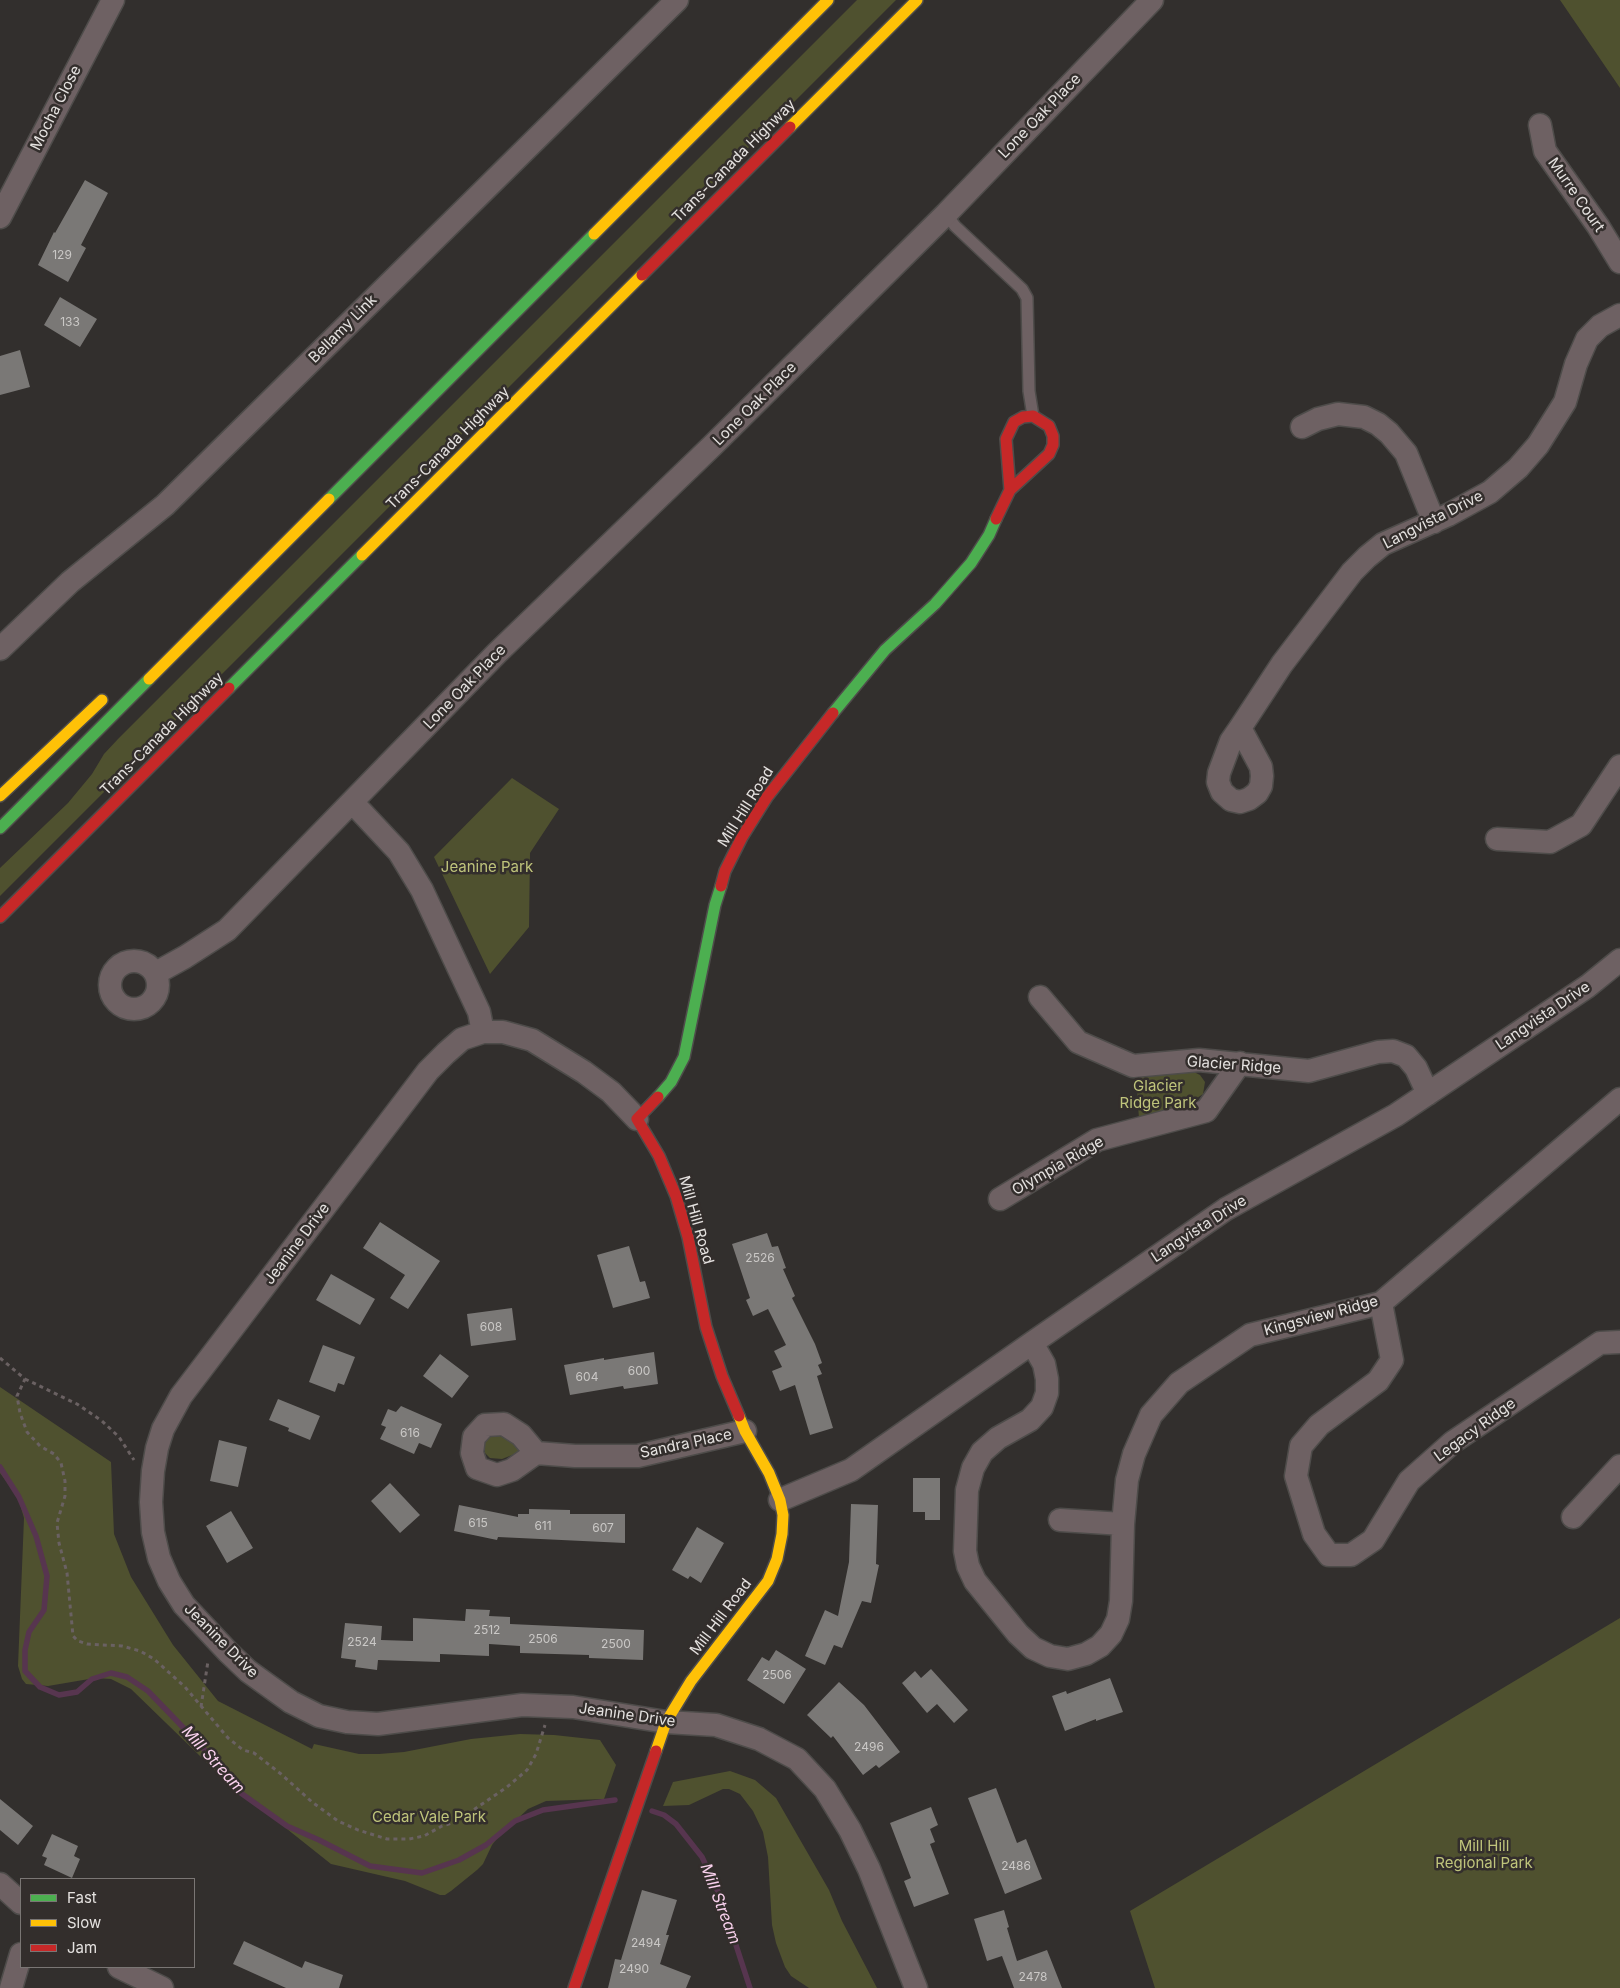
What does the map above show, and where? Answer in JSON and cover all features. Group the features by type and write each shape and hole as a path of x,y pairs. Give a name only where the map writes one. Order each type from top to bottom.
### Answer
{"main road":[{"path":"0,828 828,0"},
{"name":"Trans-Canada Highway","path":"0,917 917,0"},
{"name":"Mill Hill Road","path":"574,1988 666,1722 691,1681 768,1581 777,1559 782,1534 783,1515 780,1500 770,1473 745,1431 722,1376 706,1327 688,1237 676,1196 659,1156 637,1119 671,1082 684,1057 715,905 725,871 742,837 767,797 854,687 886,650 935,604 971,563 989,534 1010,490 1049,454 1053,445 1053,436 1049,426 1033,416 1023,417 1014,422 1008,430 1006,439 1010,490"},
{"path":"172,640 255,573"},
{"path":"0,796 113,690"}],"street":[{"name":"Mocha Close","path":"0,217 113,0"},
{"name":"Bellamy Link","path":"0,648 70,582 165,505 677,0"},
{"name":"Lone Oak Place","path":"156,973 227,930 353,803 497,653 712,446 946,214 1152,0"},
{"name":"Murre Court","path":"1540,125 1545,151 1598,226 1620,262"},
{"name":"Langvista Drive","path":"1240,728 1282,664 1352,572 1383,544 1434,522 1490,492 1518,468 1538,445 1565,402 1576,364 1587,339 1600,326 1620,315"},
{"path":"1302,427 1318,419 1338,414 1364,417 1378,424 1389,433 1406,453 1434,522"},
{"path":"1497,839 1550,842 1581,825 1620,766"},
{"path":"353,803 399,852 422,890 479,1012 483,1032"},
{"name":"Langvista Drive","path":"780,1500 851,1470 1226,1209 1340,1147 1428,1094 1588,986 1620,960"},
{"name":"Glacier Ridge","path":"1040,997 1078,1042 1133,1066 1199,1060 1310,1071 1378,1052 1393,1051 1406,1056 1416,1068 1428,1094"},
{"name":"Jeanine Drive","path":"637,1119 611,1092 584,1072 532,1040 504,1032 483,1032 462,1039 428,1070 181,1396 164,1429 157,1448 153,1471 151,1502 153,1532 159,1558 169,1581 184,1605 248,1671 290,1702 319,1716 347,1722 378,1724 522,1706 574,1707 666,1722 716,1725 759,1739 797,1759 825,1789 850,1830 869,1869 916,1988"},
{"name":"Olympia Ridge","path":"1000,1199 1097,1140 1206,1111 1240,1063"},
{"name":"Kingsview Ridge","path":"1032,1343 1044,1364 1047,1379 1042,1407 1030,1420 998,1438 982,1452 973,1468 967,1490 965,1551 968,1566 975,1581 1018,1634 1033,1648 1050,1656 1068,1659 1086,1654 1100,1646 1110,1634 1118,1619 1127,1480 1134,1454 1151,1415 1179,1383 1250,1335 1381,1303 1620,1099"},
{"name":"Legacy Ridge","path":"1381,1303 1392,1360 1378,1381 1319,1425 1301,1446 1296,1476 1314,1534 1330,1555 1352,1555 1373,1540 1409,1482 1453,1442 1600,1343 1620,1342"},
{"name":"Sandra Place","path":"536,1453 575,1456 638,1456 745,1431"},
{"path":"1573,1517 1620,1466"},
{"path":"1060,1520 1123,1524"},
{"path":"0,1884 20,1902"},
{"path":"11,1988 20,1957"},
{"path":"122,1968 162,1988"}],"lane":[{"path":"946,214 955,226 1022,288 1027,298 1029,391 1033,416"}],"path":[{"path":"25,1379 77,1404 102,1421 118,1436 132,1458 153,1471"},
{"path":"201,1707 209,1657 219,1642"}],"green space":[{"path":"857,0 896,0 0,896 0,868 68,803 92,774 104,754 118,739"},
{"path":"1560,0 1620,0 1620,88"},
{"name":"Jeanine Park","path":"512,778 559,809 530,853 529,927 490,974 434,857"},
{"name":"Glacier Ridge Park","path":"1192,1071 1200,1075 1205,1082 1203,1094 1188,1104 1139,1119 1136,1075"},
{"name":"Cedar Vale Park","path":"0,1387 111,1462 114,1534 131,1577 173,1645 218,1701 312,1749 314,1744 359,1754 404,1752 471,1739 520,1734 554,1735 600,1740 616,1765 604,1799 546,1801 528,1809 498,1837 483,1864 477,1870 451,1891 445,1895 440,1895 405,1881 331,1864 235,1790 131,1689 111,1679 95,1678 48,1686 26,1684 22,1679 18,1666 24,1518 18,1497 0,1473"},
{"path":"497,1435 520,1447 520,1452 502,1459 490,1458 485,1453 485,1443 489,1436"},
{"name":"Mill Hill Regional Park","path":"1620,1618 1620,1988 1155,1988 1130,1911"},
{"path":"730,1771 755,1780 776,1798 829,1890 842,1921 877,1988 809,1988 791,1976 785,1967 776,1943 772,1925 768,1857 763,1832 753,1811 740,1794 729,1789 723,1789 689,1805 663,1806 673,1782"}],"building":[{"path":"85,180 108,193 81,245 86,248 68,282 38,265 54,232"},
{"path":"60,297 97,319 80,347 44,325"},
{"path":"20,350 30,387 0,395 0,356"},
{"path":"380,1222 440,1261 408,1309 390,1298 405,1275 363,1248"},
{"path":"767,1233 772,1247 778,1246 786,1268 783,1269 795,1296 792,1298 815,1344 822,1363 818,1365 822,1374 817,1376 833,1428 810,1435 795,1385 780,1391 772,1371 782,1367 774,1351 786,1345 768,1309 753,1316 746,1300 750,1298 732,1244"},
{"path":"629,1246 640,1282 645,1281 650,1298 613,1308 597,1255"},
{"path":"331,1274 375,1299 360,1325 316,1300"},
{"path":"512,1308 516,1340 471,1346 467,1314"},
{"path":"323,1345 355,1357 344,1385 338,1383 335,1392 309,1382"},
{"path":"654,1352 658,1384 624,1389 623,1386 570,1395 564,1365"},
{"path":"440,1354 469,1376 452,1398 423,1376"},
{"path":"278,1399 320,1416 310,1440 288,1431 289,1428 269,1420"},
{"path":"401,1406 442,1424 431,1448 419,1443 414,1454 380,1439 386,1427 381,1425 388,1409 396,1412"},
{"path":"219,1440 247,1447 238,1487 210,1481"},
{"path":"913,1478 940,1478 940,1520 925,1520 925,1512 913,1512"},
{"path":"390,1483 420,1515 400,1533 371,1501"},
{"path":"851,1504 878,1505 876,1564 879,1565 871,1603 862,1601 842,1648 834,1645 825,1665 805,1656 825,1610 838,1616 849,1562"},
{"path":"459,1505 518,1517 518,1514 529,1514 529,1509 570,1510 570,1514 625,1514 625,1543 498,1537 497,1540 454,1531"},
{"path":"231,1511 253,1548 227,1563 206,1526"},
{"path":"697,1527 724,1543 701,1583 690,1576 688,1579 672,1570"},
{"path":"466,1609 490,1610 489,1616 510,1617 510,1624 644,1630 643,1660 589,1658 589,1655 520,1653 520,1646 489,1644 489,1656 440,1654 440,1662 378,1660 377,1670 355,1667 356,1660 341,1658 345,1623 382,1626 381,1640 413,1641 413,1618 465,1621"},
{"path":"776,1650 806,1669 784,1704 747,1680 762,1657 769,1661"},
{"path":"931,1669 968,1710 954,1723 937,1704 927,1713 902,1683 915,1671 921,1678"},
{"path":"1110,1678 1123,1712 1096,1721 1096,1719 1065,1731 1052,1696 1066,1691 1067,1694"},
{"path":"839,1682 864,1705 900,1752 879,1768 876,1765 863,1775 833,1736 831,1738 807,1715"},
{"path":"996,1788 1017,1843 1026,1839 1042,1879 1005,1894 968,1798"},
{"path":"0,1799 33,1826 18,1845 0,1830"},
{"path":"931,1807 938,1825 930,1829 935,1842 930,1844 949,1894 914,1907 904,1881 911,1878 890,1823"},
{"path":"52,1834 78,1846 74,1856 80,1859 72,1878 44,1865 47,1858 42,1856"},
{"path":"642,1890 677,1900 666,1935 669,1935 660,1964 691,1976 686,1988 608,1988 615,1959 621,1960"},
{"path":"1004,1910 1009,1927 1007,1928 1017,1961 1047,1950 1062,1988 1014,1988 1002,1956 987,1961 974,1919"},
{"path":"244,1941 302,1968 305,1961 343,1975 339,1988 286,1988 233,1964"}],"waterway":[{"name":"Mill Stream","path":"0,1467 19,1497 36,1536 47,1576 44,1610 29,1632 25,1650 25,1671 40,1687 59,1695 77,1692 92,1679 111,1673 127,1677 148,1691 203,1748 238,1791 287,1826 370,1866 422,1873 459,1860 486,1845 515,1821 543,1810 615,1800"},
{"name":"Mill Stream","path":"652,1811 664,1815 676,1824 702,1857 720,1896 750,1988"}],"traffic: fast":[{"path":"329,499 594,234"},
{"path":"833,713 885,650 935,604 971,563 989,535 996,519"},
{"path":"229,688 362,555"},
{"path":"0,828 149,679"},
{"path":"658,1097 671,1082 684,1057 715,905 721,886"}],"traffic: slow":[{"path":"594,234 828,0"},
{"path":"790,127 917,0"},
{"path":"362,555 642,275"},
{"path":"149,679 329,499"},
{"path":"0,796 102,700"},
{"path":"656,1751 666,1722 691,1681 768,1581 777,1559 782,1534 783,1515 780,1500 769,1473 745,1431 739,1416"}],"traffic: jam":[{"path":"642,275 790,127"},
{"path":"996,519 1010,490 1049,454 1053,445 1053,436 1049,426 1033,416 1023,417 1014,422 1006,439 1010,490"},
{"path":"0,917 229,688"},
{"path":"721,886 725,871 742,837 767,797 833,713"},
{"path":"658,1097 637,1119 659,1156 676,1196 688,1237 706,1327 722,1376 739,1416"},
{"path":"574,1988 656,1751"}]}
